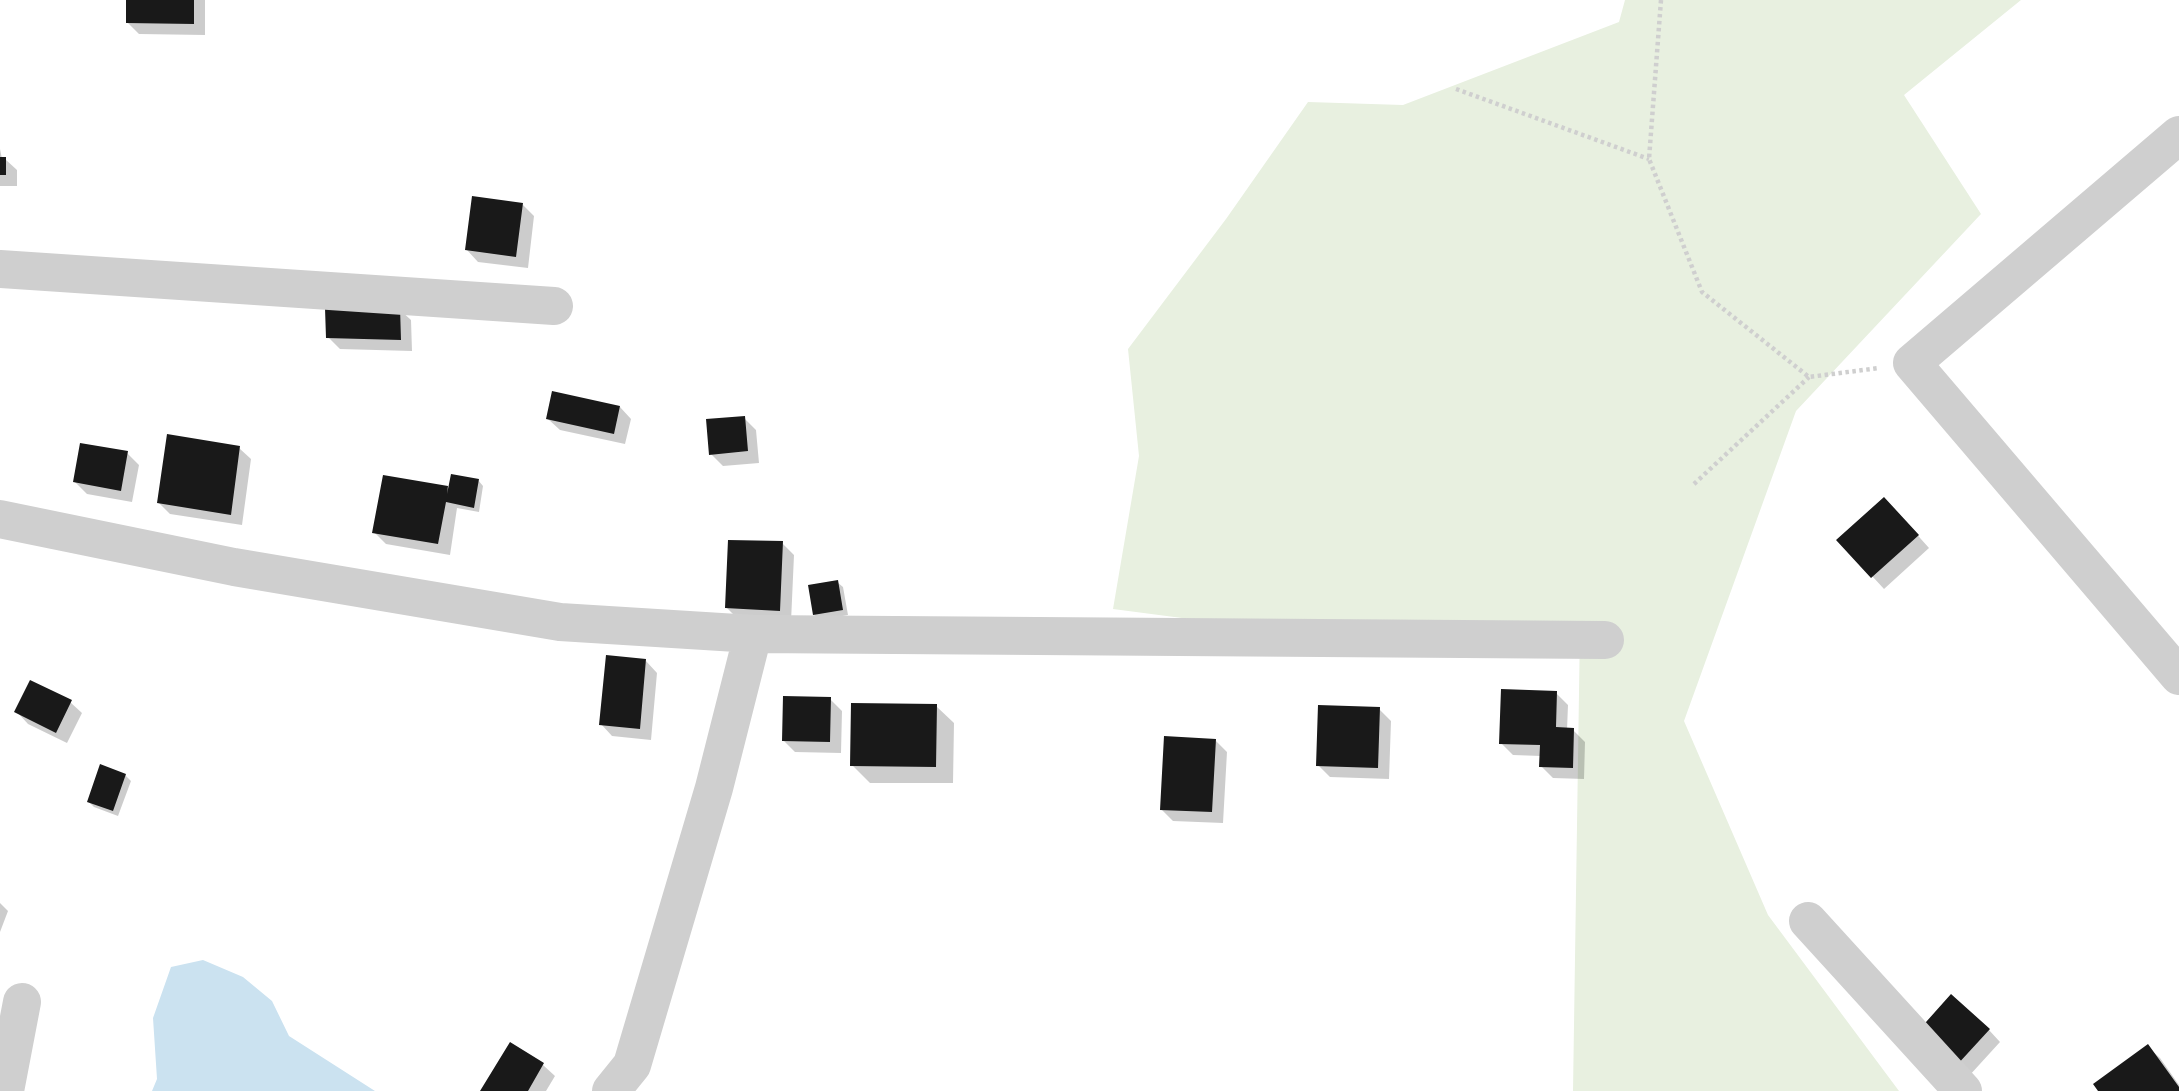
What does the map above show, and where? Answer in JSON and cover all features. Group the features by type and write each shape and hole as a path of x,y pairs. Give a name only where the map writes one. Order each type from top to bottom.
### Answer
{"lane":[{"path":"2179,135 1912,363 2179,676"},
{"path":"0,269 554,306"},
{"path":"0,519 234,567 559,622 753,634 1605,640"},
{"path":"611,1091 632,1065 715,788 753,634"},
{"path":"1808,921 1963,1091"},
{"path":"5,1091 22,1002"}],"path":[{"path":"1661,0 1649,159 1702,292 1809,377"},
{"path":"1456,89 1649,159"},
{"path":"1694,484 1809,377 1912,363"}],"green space":[{"path":"1625,0 2021,0 1904,95 1981,214 1796,411 1684,721 1768,915 1899,1091 1573,1091 1580,626 1419,649 1113,609 1139,456 1128,349 1226,219 1308,102 1403,105 1619,22"}],"water":[{"path":"203,960 243,977 272,1001 289,1036 375,1091 152,1091 157,1079 153,1018 171,967"}],"building":[{"path":"126,0 194,0 194,24 126,23"},
{"path":"0,157 6,157 6,175 0,175"},
{"path":"472,196 523,203 516,257 465,250"},
{"path":"400,307 401,340 326,338 325,308"},
{"path":"552,391 620,406 614,434 546,419"},
{"path":"745,416 748,451 709,455 706,419"},
{"path":"167,434 240,446 231,515 157,503"},
{"path":"80,443 128,451 121,491 73,482"},
{"path":"451,474 479,479 474,508 446,502 438,544 372,533 383,475 448,486 447,494"},
{"path":"1884,497 1919,535 1871,578 1836,540"},
{"path":"728,540 783,541 780,611 725,608"},
{"path":"838,580 843,610 813,615 808,585"},
{"path":"606,655 646,659 640,729 599,725"},
{"path":"30,680 72,700 56,733 14,712"},
{"path":"1501,689 1557,691 1556,727 1574,728 1573,768 1539,767 1540,745 1499,744"},
{"path":"783,696 831,697 830,742 782,741"},
{"path":"851,703 937,704 936,767 850,766"},
{"path":"1318,705 1380,707 1378,768 1316,766"},
{"path":"1164,736 1216,739 1212,812 1160,810"},
{"path":"100,764 126,774 113,811 87,802"},
{"path":"1951,994 1990,1029 1956,1066 1918,1031"},
{"path":"510,1042 544,1063 528,1091 480,1091"},
{"path":"2148,1044 2179,1087 2179,1091 2098,1091 2093,1084"}]}
